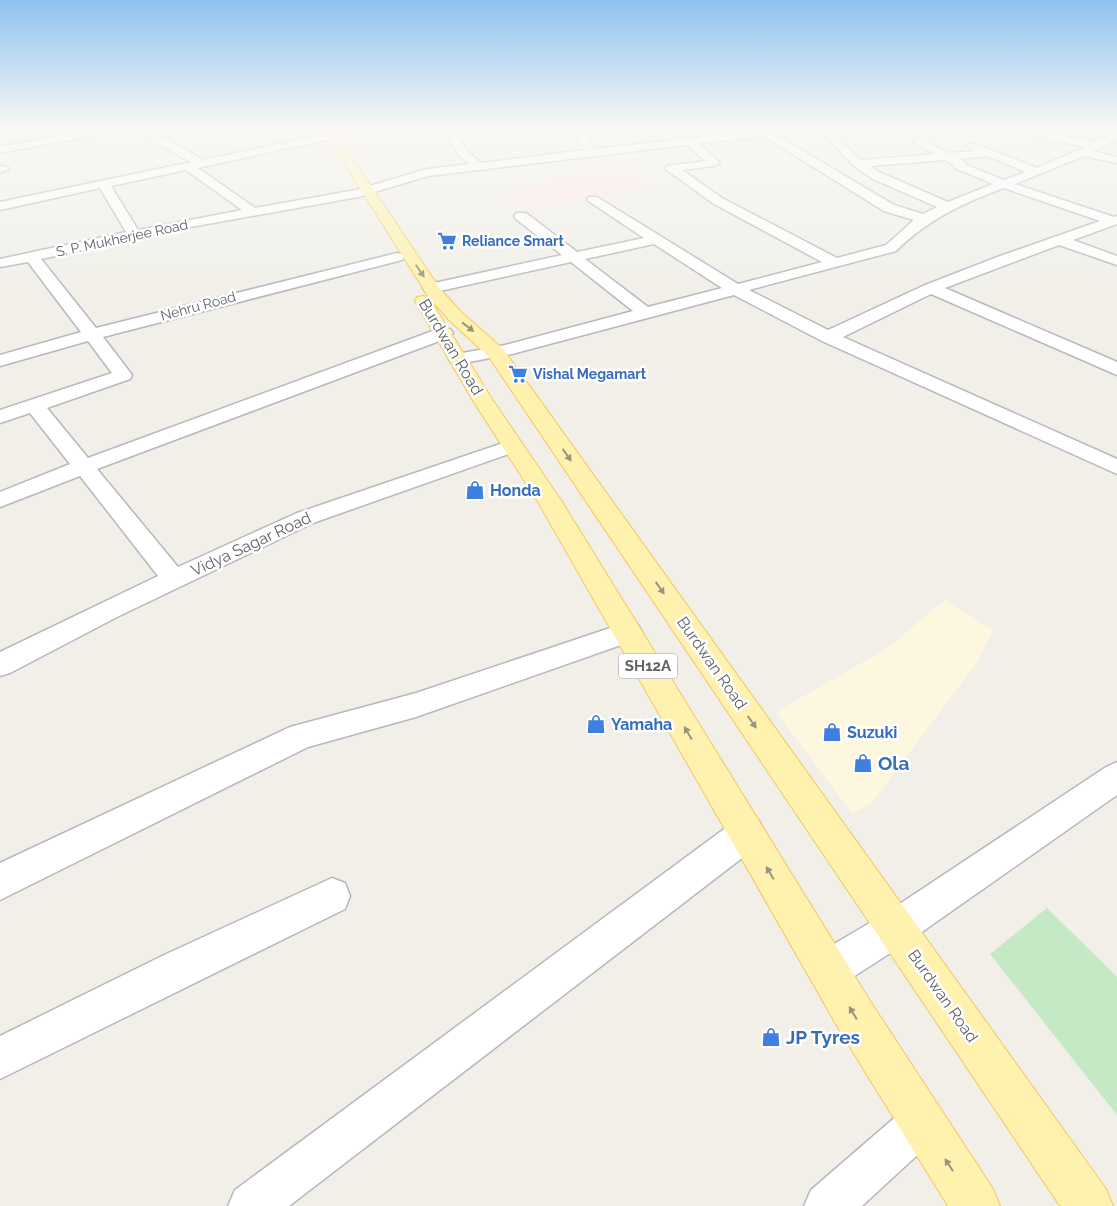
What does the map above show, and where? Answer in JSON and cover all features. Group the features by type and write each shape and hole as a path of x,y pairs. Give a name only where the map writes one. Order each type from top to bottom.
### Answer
{"main road":[{"name":"Burdwan Road","path":"357,184 403,256 458,359 512,446 550,502 828,970 976,1206"},
{"name":"Burdwan Road","path":"403,256 454,316 486,342 496,353 1089,1206"}],"street":[{"path":"0,206 103,184"},
{"path":"104,184 134,235"},
{"path":"214,184 253,212"},
{"name":"S. P. Mukherjee Road","path":"0,263 134,235 362,192 388,184"},
{"path":"694,184 718,201 836,263"},
{"path":"850,184 890,208 924,219"},
{"path":"897,184 948,206"},
{"path":"458,359 496,353 891,248 903,234 924,219 957,200 1002,184"},
{"path":"1004,184 1114,222"},
{"path":"593,200 735,289 828,337 1117,467"},
{"path":"521,216 646,314"},
{"path":"828,337 931,288 1005,259 1114,222"},
{"path":"431,288 655,240"},
{"path":"1060,240 1117,261"},
{"path":"0,417 123,376 31,256"},
{"name":"Nehru Road","path":"0,361 216,301 403,256"},
{"path":"931,288 1117,369"},
{"path":"0,500 444,334"},
{"path":"34,405 174,579"},
{"name":"Vidya Sagar Road","path":"0,664 108,610 305,518 512,446"},
{"path":"0,882 301,736 416,705 628,632"},
{"path":"828,970 896,928 1117,777"},
{"path":"251,1206 747,833"},
{"path":"0,1058 176,970 332,896"},
{"path":"827,1206 922,1122"}],"shaded area":[{"path":"528,184 650,184 653,187 527,211 508,197"},
{"path":"945,600 993,630 978,661 871,804 852,813 776,712 886,649"}],"green space":[{"path":"1047,908 1117,977 1117,1115 990,954"}],"place":[{"name":"Reliance Smart","path":"447,241"},
{"name":"Vishal Megamart","path":"518,374"},
{"name":"Honda","path":"475,490"},
{"name":"Yamaha","path":"596,724"},
{"name":"Suzuki","path":"832,732"},
{"name":"Ola","path":"863,763"},
{"name":"JP Tyres","path":"771,1037"}]}
